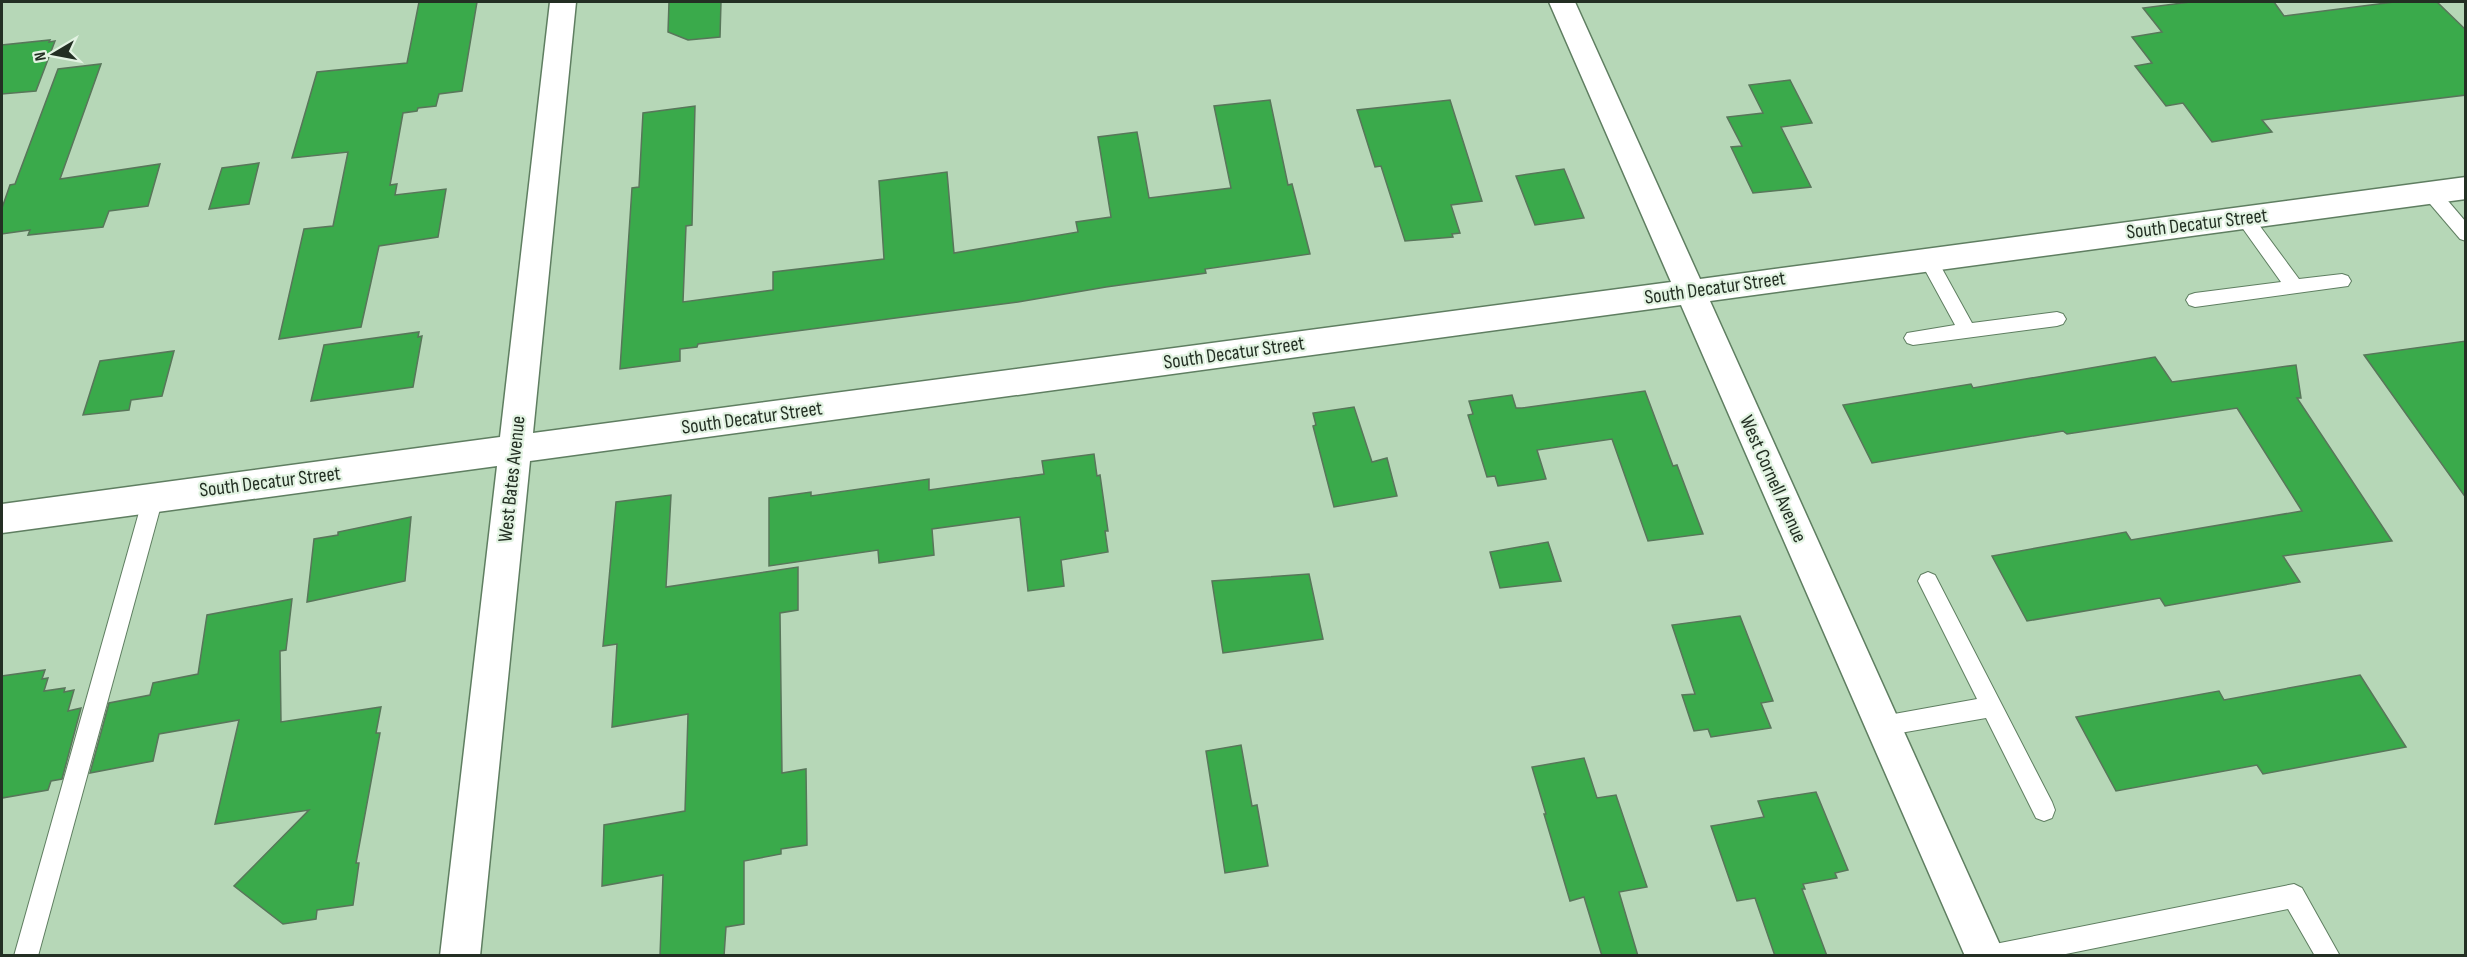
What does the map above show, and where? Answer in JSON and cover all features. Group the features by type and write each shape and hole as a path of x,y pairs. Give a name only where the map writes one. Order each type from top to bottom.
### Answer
{"street":[{"name":"West Bates Avenue","path":"460,956 563,2"},
{"name":"West Cornell Avenue","path":"1562,2 1985,956"},
{"name":"South Decatur Street","path":"2,518 2466,188"}],"lane":[{"path":"2431,193 2466,234"},
{"path":"2245,219 2295,287"},
{"path":"1928,259 1967,331"},
{"path":"2195,300 2342,281"},
{"path":"1913,338 2057,319"},
{"path":"26,956 153,498"},
{"path":"1928,580 2044,810"},
{"path":"1883,726 1992,707"},
{"path":"1995,956 2294,896 2328,956"}],"building":[{"path":"419,2 477,2 462,91 439,94 436,106 403,113 390,185 397,184 395,195 446,189 438,237 379,246 361,327 279,339 304,229 333,226 348,152 292,158 317,72 407,63"},
{"path":"669,2 721,2 720,37 688,40 668,32"},
{"path":"2190,2 2274,2 2284,16 2394,2 2437,2 2466,30 2466,95 2262,120 2272,132 2212,142 2183,103 2166,106 2135,66 2152,63 2132,37 2162,32 2143,8"},
{"path":"50,40 49,42 55,41 36,91 2,94 2,45"},
{"path":"101,64 60,179 160,164 148,206 109,211 103,227 28,235 30,230 2,234 2,208 10,185 15,184 58,69"},
{"path":"1790,80 1812,123 1781,127 1811,187 1753,193 1731,147 1742,146 1727,117 1763,113 1749,85"},
{"path":"1270,100 1288,185 1292,184 1310,254 1205,269 1206,273 1018,302 698,344 697,347 680,349 680,361 620,369 632,188 639,187 643,113 695,106 692,225 686,226 683,302 773,290 773,272 884,259 879,181 947,172 954,253 1078,232 1076,222 1111,217 1098,137 1137,132 1149,198 1231,188 1214,106"},
{"path":"1450,100 1482,201 1451,205 1460,233 1452,234 1453,237 1405,241 1381,166 1375,167 1357,110"},
{"path":"259,163 249,204 209,209 222,168"},
{"path":"1564,169 1584,218 1535,225 1516,176"},
{"path":"419,332 418,337 422,336 413,387 311,401 324,345"},
{"path":"2466,341 2466,498 2364,355"},
{"path":"174,351 162,396 131,400 129,410 83,415 100,361"},
{"path":"2155,357 2172,382 2296,365 2301,398 2297,398 2392,541 2283,556 2300,582 2165,606 2160,598 2027,621 1992,556 2126,532 2131,540 2302,511 2237,408 2067,434 2063,431 1872,463 1843,405 1971,384 1973,388"},
{"path":"1645,391 1673,466 1677,465 1703,534 1648,541 1612,439 1537,450 1546,479 1498,486 1495,476 1487,477 1468,415 1473,414 1469,401 1512,395 1516,408 1522,408"},
{"path":"1354,407 1372,462 1387,458 1397,496 1334,507 1313,426 1316,425 1313,413"},
{"path":"1094,454 1097,476 1100,475 1108,531 1105,531 1108,552 1061,560 1064,586 1028,591 1020,517 932,529 934,555 879,563 878,550 769,566 769,498 811,492 811,496 929,479 929,490 1044,474 1042,461"},
{"path":"671,495 666,587 798,567 798,610 780,613 782,773 806,769 807,845 781,849 781,854 744,861 744,924 726,927 724,956 660,956 663,875 602,886 604,825 685,811 688,714 612,727 617,644 603,646 616,502"},
{"path":"411,517 405,581 307,602 314,539"},
{"path":"1548,542 1561,581 1500,588 1490,552"},
{"path":"1309,574 1323,639 1223,653 1212,581"},
{"path":"292,599 286,650 280,651 281,722 381,707 376,733 380,733 356,863 359,863 353,905 317,910 316,919 283,924 234,886 309,810 215,824 239,720 159,734 153,761 90,773 109,703 150,695 153,683 198,674 207,615"},
{"path":"1740,616 1773,701 1761,703 1771,728 1711,737 1708,729 1694,731 1682,695 1695,694 1672,625"},
{"path":"45,670 42,679 48,678 44,691 65,688 64,692 74,690 68,711 81,708 62,779 51,781 48,790 2,798 2,676"},
{"path":"2360,675 2406,747 2263,774 2257,765 2116,791 2076,717 2219,691 2224,700"},
{"path":"1241,745 1252,806 1257,805 1268,866 1225,873 1206,751"},
{"path":"1584,758 1597,798 1616,795 1647,887 1619,892 1638,956 1602,956 1584,897 1570,901 1544,814 1546,814 1532,767"},
{"path":"1816,792 1848,870 1835,873 1837,878 1803,884 1805,889 1802,889 1827,956 1775,956 1755,898 1737,901 1711,826 1764,817 1758,801"}]}
